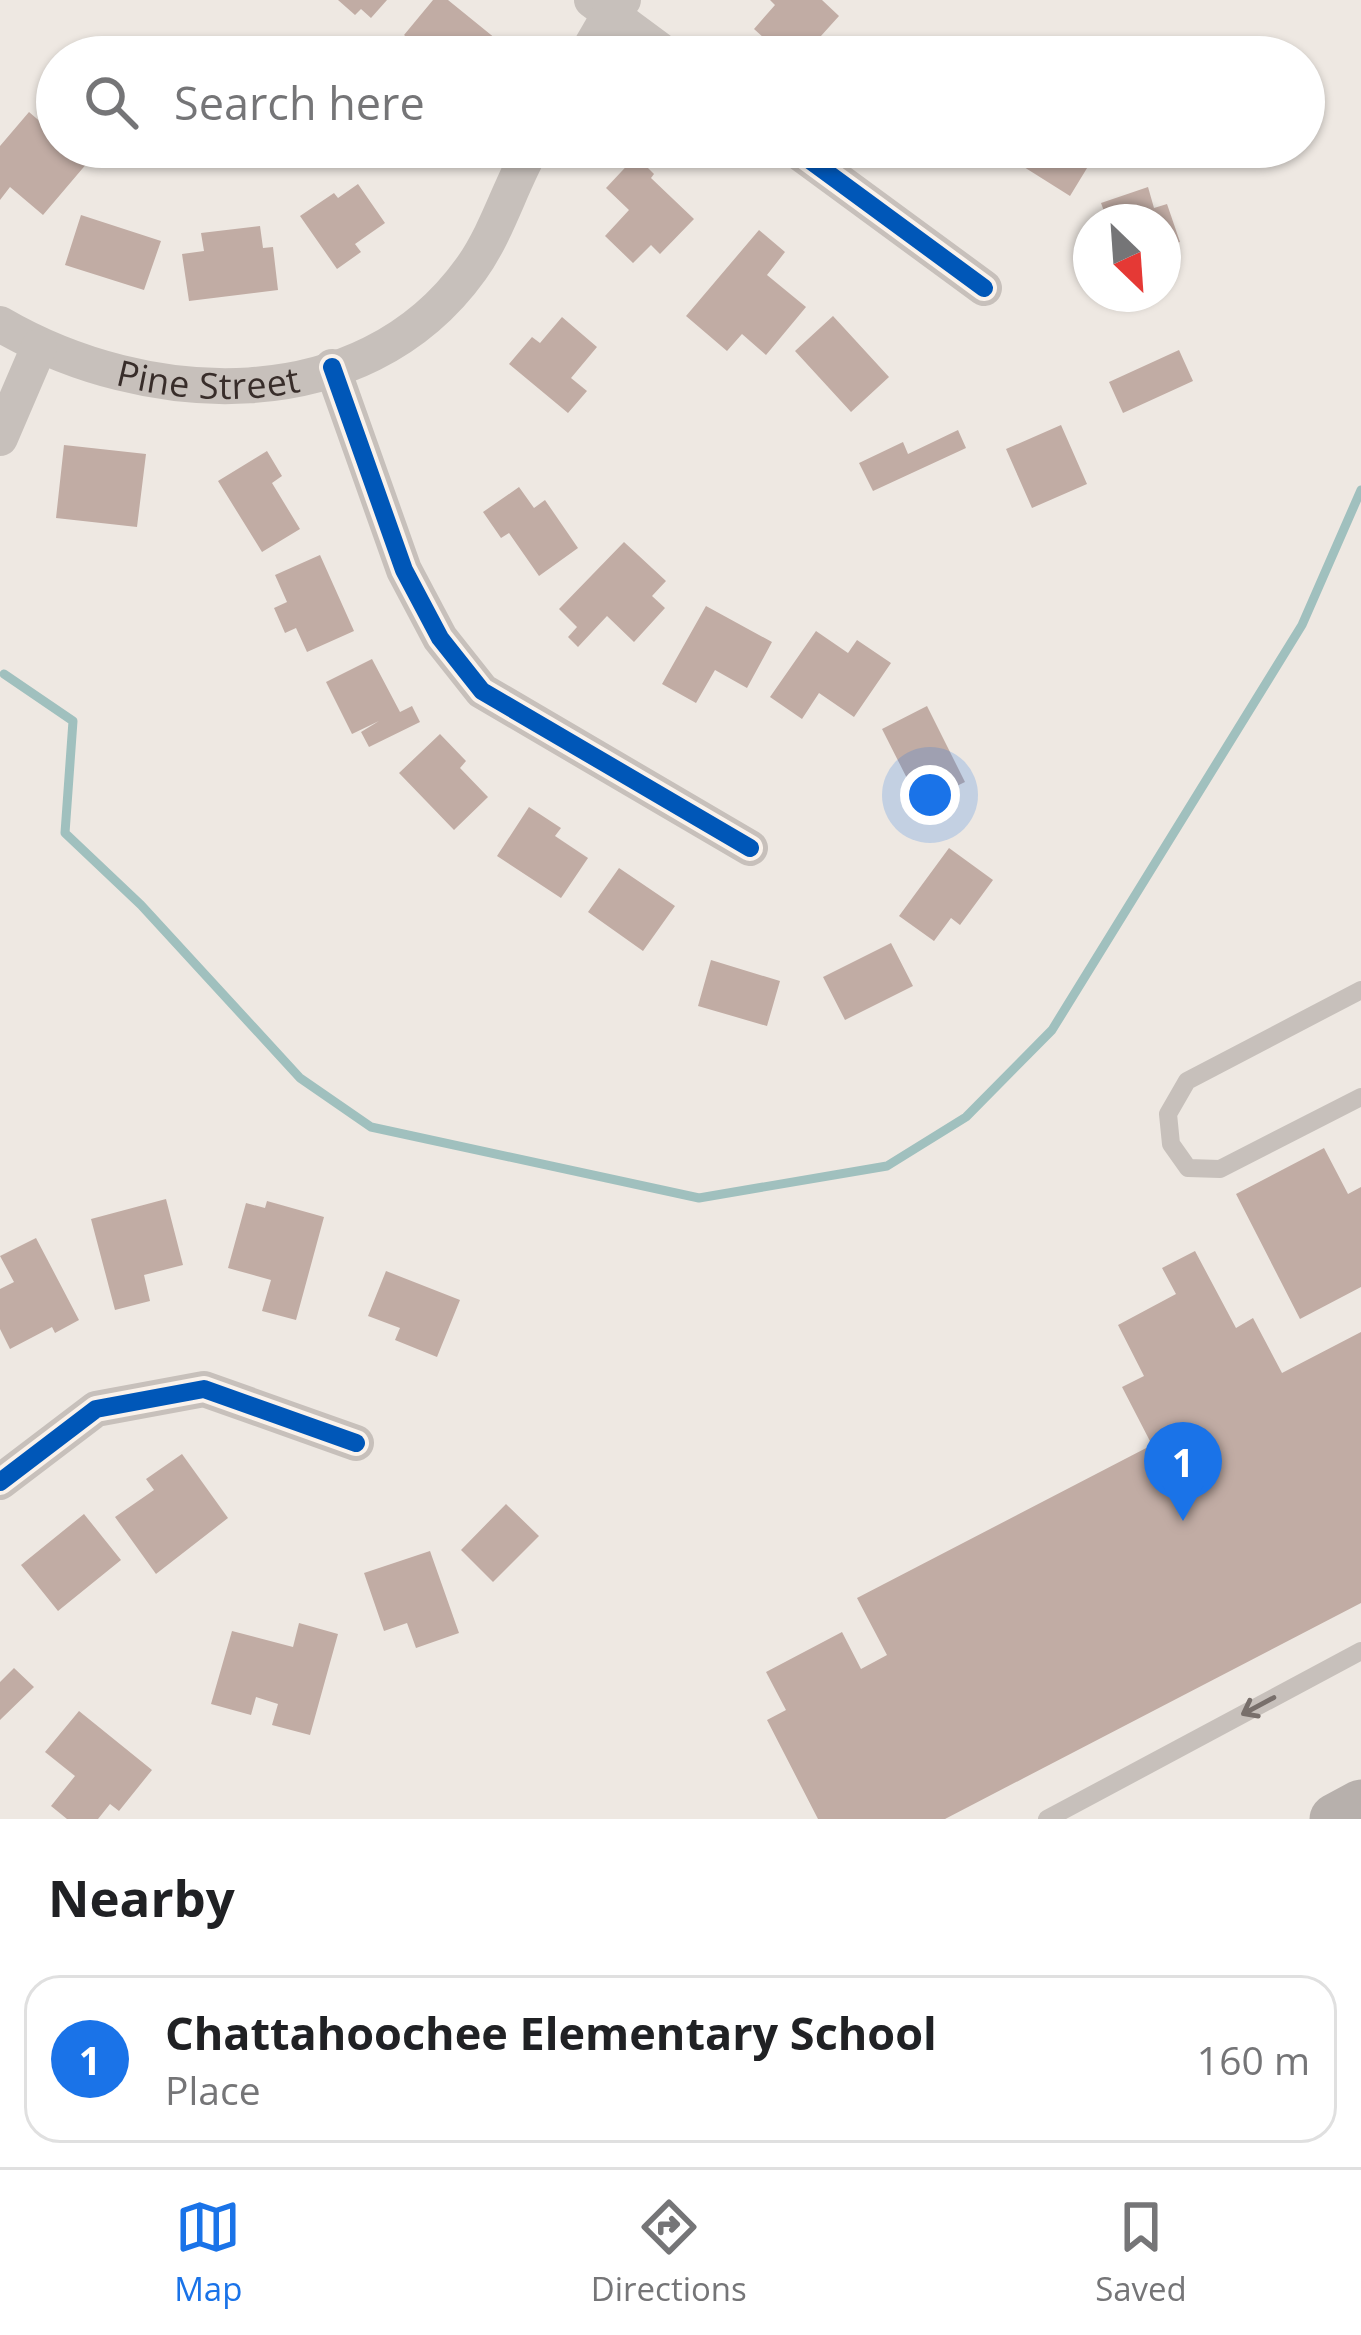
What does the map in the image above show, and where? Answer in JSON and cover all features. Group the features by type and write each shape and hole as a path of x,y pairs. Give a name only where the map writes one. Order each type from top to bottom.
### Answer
{"street":[{"path":"594,36 608,5 644,36"},
{"name":"Pine Street","path":"0,324 39,347 150,382 214,389 275,384 332,367 418,327 472,268 522,168"},
{"path":"821,168 984,288"},
{"path":"0,437 39,347"},
{"path":"332,367 404,570 440,638 482,691 750,848"},
{"path":"0,1482 96,1409 204,1389 356,1443"},
{"path":"1335,1819 1361,1805"}],"lane":[{"path":"1361,990 1187,1081 1168,1114 1172,1144 1188,1168 1220,1169 1361,1097"},
{"path":"1047,1819 1361,1651"}],"building":[{"path":"338,0 387,0 371,18 361,9 355,15"},
{"path":"433,0 448,0 492,36 405,36"},
{"path":"770,0 822,0 839,16 821,36 762,36 754,29 775,5"},
{"path":"29,112 36,118 36,168 83,168 43,215 10,187 0,200 0,146"},
{"path":"625,168 648,168 654,174 651,178 694,219 660,254 651,245 633,263 605,236 629,210 606,188"},
{"path":"1026,168 1087,168 1070,196"},
{"path":"358,184 385,223 355,244 361,252 337,269 300,216 334,193 338,198"},
{"path":"1148,187 1153,204 1101,204"},
{"path":"81,215 161,241 144,290 65,265"},
{"path":"260,226 263,248 273,247 278,290 189,301 182,254 204,251 201,233"},
{"path":"759,230 785,252 767,275 806,307 766,355 742,334 727,351 686,316"},
{"path":"833,316 889,377 851,412 795,351"},
{"path":"562,317 597,347 571,378 587,391 568,413 509,364 532,337 540,343"},
{"path":"1179,350 1193,381 1123,413 1109,382"},
{"path":"1061,425 1087,484 1032,508 1006,449"},
{"path":"958,430 966,448 873,491 859,463 903,442 908,454"},
{"path":"64,445 146,454 137,527 56,518"},
{"path":"267,451 282,476 272,483 300,529 262,552 218,481"},
{"path":"519,487 534,508 545,500 578,548 539,576 509,533 501,538 483,512"},
{"path":"624,542 666,581 652,596 665,608 634,642 607,616 578,647 568,637 577,627 559,609"},
{"path":"320,555 354,631 307,652 296,628 285,633 274,608 287,602 275,575"},
{"path":"706,606 772,642 747,688 715,670 696,703 662,684"},
{"path":"816,631 848,653 857,640 891,663 854,717 819,693 802,719 770,697"},
{"path":"372,659 400,712 412,706 420,722 369,747 361,732 379,721 352,734 326,682"},
{"path":"927,706 965,782 920,804 882,729"},
{"path":"440,734 466,761 460,768 488,797 454,830 399,773"},
{"path":"529,807 561,828 555,836 588,858 561,898 497,856"},
{"path":"949,848 993,880 960,925 951,918 934,941 899,916"},
{"path":"619,868 675,906 643,951 588,912"},
{"path":"891,943 913,986 845,1020 823,977"},
{"path":"711,960 780,981 767,1026 698,1006"},
{"path":"1324,1148 1348,1194 1361,1187 1361,1287 1300,1319 1236,1194"},
{"path":"166,1199 183,1265 144,1275 150,1301 115,1310 91,1219"},
{"path":"267,1201 324,1217 296,1320 262,1311 271,1280 228,1268 246,1203 265,1208"},
{"path":"36,1238 79,1320 55,1333 52,1327 10,1349 0,1329 0,1289 14,1282 0,1256"},
{"path":"1195,1251 1236,1328 1253,1318 1282,1373 1361,1332 1361,1603 945,1819 818,1819 767,1720 786,1710 766,1672 842,1632 861,1669 887,1655 857,1598 1152,1445 1122,1387 1144,1376 1118,1325 1176,1294 1162,1268"},
{"path":"386,1271 460,1300 437,1357 395,1340 400,1328 368,1316"},
{"path":"182,1454 228,1518 156,1574 115,1517 154,1490 146,1479"},
{"path":"506,1504 539,1536 493,1582 461,1550"},
{"path":"84,1514 121,1560 58,1611 21,1565"},
{"path":"430,1551 459,1633 416,1648 407,1623 384,1631 364,1573"},
{"path":"299,1623 338,1634 310,1735 272,1725 278,1704 256,1697 251,1715 211,1704 232,1631 293,1647"},
{"path":"14,1668 34,1687 0,1720 0,1682"},
{"path":"79,1711 152,1770 119,1811 110,1804 98,1819 67,1819 51,1806 75,1776 45,1752"}],"waterway":[{"path":"4,674 73,721 65,833 141,905 300,1078 371,1127 699,1198 887,1166 966,1117 1052,1030 1302,625 1361,490"}],"cycle path":[{"path":"821,168 984,288"},
{"path":"332,367 404,570 440,638 482,691 750,848"},
{"path":"0,1482 96,1409 204,1389 356,1443"}],"place":[{"name":"Chattahoochee Elementary School","path":"1183,1521"}]}
